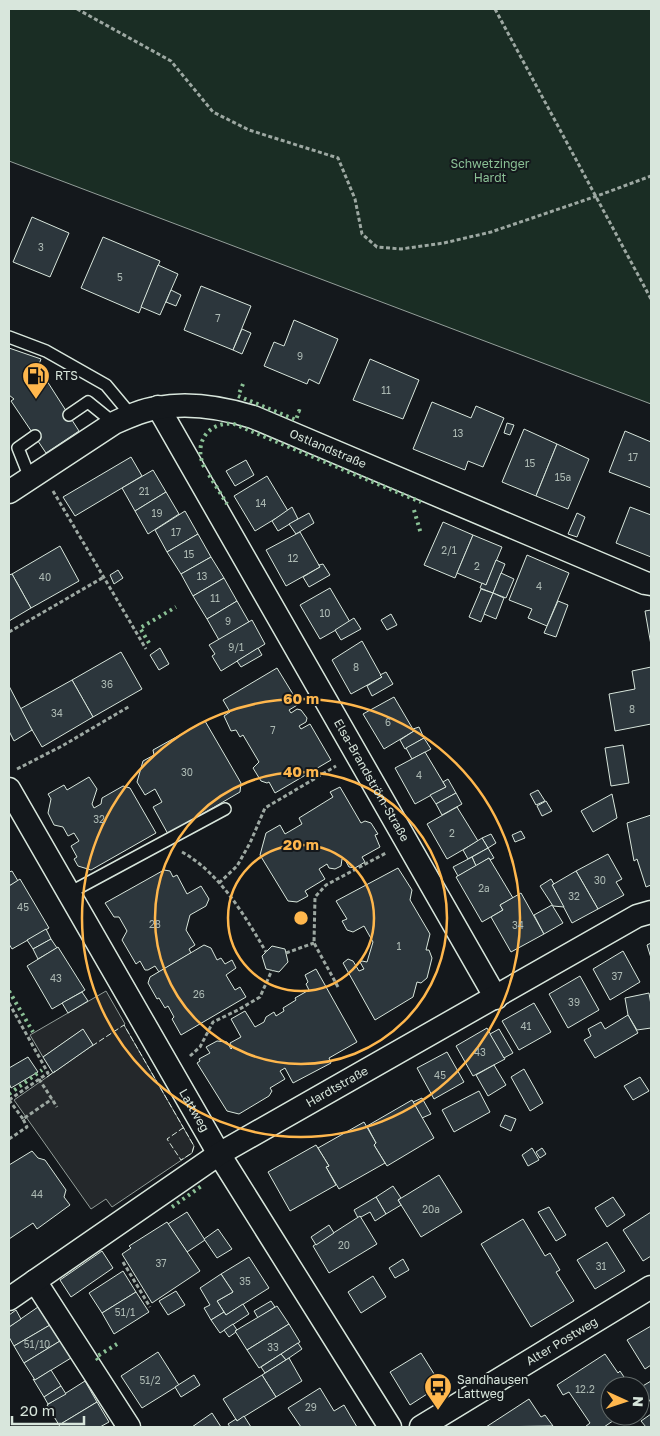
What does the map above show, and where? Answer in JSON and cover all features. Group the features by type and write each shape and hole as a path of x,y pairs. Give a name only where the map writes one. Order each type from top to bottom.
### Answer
{"street":[{"name":"Ostlandstraße","path":"9,492 122,419 158,408 230,410 253,417 651,584"},
{"name":"Elsa-Brandström-Straße","path":"158,408 496,998"},
{"name":"Lattweg","path":"13,779 69,893 219,1154 390,1427"},
{"name":"Hardtstraße","path":"9,1299 219,1154 637,916 651,912"},
{"path":"35,1281 129,1427"},
{"name":"Alter Postweg","path":"421,1427 651,1287"}],"lane":[{"path":"9,337 46,351 106,385 122,419"},
{"path":"69,415 88,402 122,419"},
{"path":"35,436 18,448 35,475"},
{"path":"69,893 225,809"}],"path":[{"path":"77,9 171,62 213,112 249,130 338,158 355,199 362,234 377,246 401,249 444,243 491,232 651,176"},
{"path":"495,9 651,299"},
{"path":"35,475 104,577 146,649"},
{"path":"9,632 104,577"},
{"path":"13,779 62,746 130,706"},
{"path":"218,883 237,866 250,843 265,808 356,754"},
{"path":"338,987 314,943 315,897 326,885 406,841"},
{"path":"165,843 196,859 233,900 266,952"},
{"path":"286,953 314,943"},
{"path":"170,1069 186,1060 200,1047 213,1022 260,997 272,970"},
{"path":"9,1003 48,1073 9,1100 27,1127 9,1139"},
{"path":"39,1079 57,1106"},
{"path":"22,1119 52,1099"},
{"path":"122,1262 150,1308"}],"green space":[{"name":"Schwetzinger Hardt","path":"9,9 651,9 651,404 9,161"}],"shaded area":[{"path":"106,991 194,1146 192,1153 112,1207 106,1199 91,1209 14,1100 93,1045 82,1030 43,1057 30,1035"}],"building":[{"path":"32,217 69,233 50,277 13,262"},
{"path":"103,237 160,261 139,313 81,288"},
{"path":"158,265 178,274 160,315 141,307"},
{"path":"201,286 251,306 233,350 184,330"},
{"path":"171,290 181,295 176,306 166,302"},
{"path":"294,320 338,339 319,384 309,379 307,384 264,366 274,342 284,346"},
{"path":"242,329 251,333 242,354 233,350"},
{"name":"RTS","path":"9,348 41,359 38,367 79,431 46,453 11,401 14,399 9,395"},
{"path":"370,359 419,380 403,419 353,400"},
{"path":"432,402 471,418 476,406 504,418 483,467 468,461 465,470 413,449"},
{"path":"507,423 514,425 510,435 504,433"},
{"path":"524,429 557,444 536,496 502,482"},
{"path":"625,431 651,442 651,488 609,472"},
{"path":"557,444 589,459 568,509 536,496"},
{"path":"131,457 142,476 75,516 63,497"},
{"path":"246,460 254,475 235,486 226,471"},
{"path":"153,470 166,492 135,511 122,488"},
{"path":"267,476 288,511 255,531 234,496"},
{"path":"166,492 179,514 148,534 135,511"},
{"path":"292,507 298,519 278,531 272,521"},
{"path":"630,507 651,515 651,557 616,543"},
{"path":"185,511 198,534 167,552 155,530"},
{"path":"309,513 314,523 296,534 289,524"},
{"path":"577,513 585,517 577,537 568,534"},
{"path":"443,522 473,535 455,578 424,565"},
{"path":"300,532 320,567 286,586 266,550"},
{"path":"198,534 211,557 181,574 167,552"},
{"path":"473,535 502,547 486,585 457,573"},
{"path":"60,546 79,581 31,608 12,574"},
{"path":"527,555 569,573 547,626 528,618 532,609 509,600"},
{"path":"211,557 224,578 193,596 181,574"},
{"path":"496,560 505,564 493,593 480,588 482,583 486,585"},
{"path":"323,564 330,575 309,587 303,577"},
{"path":"118,570 123,578 114,584 110,575"},
{"path":"501,573 514,579 506,598 493,593"},
{"path":"12,574 31,608 9,621 9,575"},
{"path":"224,578 237,601 207,619 193,596"},
{"path":"330,588 350,622 320,639 300,605"},
{"path":"481,589 493,593 481,622 469,617"},
{"path":"493,593 504,598 496,619 484,614"},
{"path":"237,601 249,622 219,640 207,619"},
{"path":"558,601 568,605 556,637 544,633"},
{"path":"651,610 651,645 645,611"},
{"path":"391,614 397,625 387,630 381,620"},
{"path":"354,618 361,629 341,640 335,630"},
{"path":"252,620 265,644 221,671 212,656 215,654 209,645"},
{"path":"362,641 382,677 351,694 332,660"},
{"path":"160,648 169,664 159,670 150,655"},
{"path":"258,648 262,655 241,667 237,661"},
{"path":"121,652 142,689 93,717 72,680"},
{"path":"651,667 651,724 615,731 609,694 635,689 632,671"},
{"path":"277,668 299,704 289,710 291,713 297,709 301,710 307,718 306,722 299,726 301,729 310,724 331,760 275,793 269,782 261,781 253,768 259,762 243,735 240,737 236,730 231,731 224,716 230,712 223,700"},
{"path":"386,672 393,684 372,696 367,686 382,677 380,675"},
{"path":"72,680 93,717 42,747 20,709"},
{"path":"9,686 32,730 14,741 9,731"},
{"path":"394,697 414,731 384,749 363,714"},
{"path":"205,721 241,783 240,792 168,834 153,807 162,802 155,789 145,795 137,782 143,761 154,755 153,750"},
{"path":"419,727 424,738 405,749 400,740 414,731 413,729"},
{"path":"424,738 431,749 412,759 406,748"},
{"path":"623,745 629,783 611,786 605,748"},
{"path":"425,752 446,787 415,804 395,768"},
{"path":"89,777 97,789 92,804 94,808 101,804 102,798 123,786 130,788 156,833 91,870 78,866 74,859 77,857 71,846 79,841 74,833 68,836 63,827 54,825 48,813 51,799 48,794 64,785 67,790"},
{"path":"448,779 456,793 436,804 430,795 446,787 443,782"},
{"path":"340,787 361,823 365,821 371,823 378,834 375,835 380,847 362,857 365,862 355,868 349,867 344,858 342,859 341,866 335,869 329,868 327,864 319,869 325,879 305,891 308,896 297,902 288,901 260,855 266,833 280,825 285,834 302,824 299,818 333,797 330,792"},
{"path":"538,790 545,801 536,805 530,794"},
{"path":"456,793 462,804 442,815 436,804"},
{"path":"612,794 617,818 593,832 581,811"},
{"path":"546,801 552,811 542,816 537,806"},
{"path":"457,807 478,841 447,859 427,824"},
{"path":"651,815 651,885 646,887 637,859 634,861 627,823"},
{"path":"521,831 525,838 515,842 512,835"},
{"path":"491,834 496,843 488,848 482,838"},
{"path":"482,838 488,848 468,859 463,850"},
{"path":"488,848 494,858 490,860 489,858 476,866 472,857"},
{"path":"608,854 622,879 616,882 624,895 598,909 576,871"},
{"path":"472,857 476,866 458,876 453,867"},
{"path":"489,858 513,898 500,905 503,910 482,922 456,877"},
{"path":"398,868 412,890 410,900 430,934 426,950 429,950 432,958 427,978 421,983 417,982 413,997 375,1020 343,963 348,959 353,961 359,971 364,969 360,962 367,962 373,942 364,926 353,932 347,930 342,921 347,919 336,901"},
{"path":"164,870 170,871 173,877 177,875 187,894 201,886 209,899 206,906 190,915 186,930 195,945 189,949 191,953 159,972 155,966 145,970 140,961 136,964 122,940 127,931 119,917 114,917 105,903"},
{"path":"12,871 18,881 9,886 9,872"},
{"path":"576,871 598,909 572,923 552,885"},
{"path":"20,879 49,928 12,949 9,944 9,886"},
{"path":"551,879 554,884 552,885 564,907 553,906 540,886"},
{"path":"521,893 544,934 511,952 491,917 503,910 500,905"},
{"path":"552,905 563,923 544,934 534,915"},
{"path":"46,929 51,939 33,949 27,940"},
{"path":"51,939 57,948 38,959 33,949"},
{"path":"651,943 651,958 647,945"},
{"path":"204,945 211,948 217,960 221,958 225,964 232,960 236,968 226,975 235,990 240,987 246,997 181,1035 172,1019 174,1017 168,1006 165,1008 159,998 157,999 148,983 150,977"},
{"path":"272,946 285,949 288,962 279,972 266,969 262,956"},
{"path":"58,947 85,990 52,1009 27,966"},
{"path":"623,951 640,982 610,1000 593,969"},
{"path":"316,969 357,1042 329,1058 331,1063 293,1083 285,1068 280,1071 285,1079 270,1088 272,1091 269,1096 239,1114 227,1111 197,1063 200,1061 199,1059 210,1053 206,1047 217,1041 227,1042 231,1049 230,1043 241,1037 231,1019 245,1011 255,1027 264,1022 266,1017 274,1012 276,1016 284,1011 283,1008 296,1000 295,998 309,990 305,975"},
{"path":"580,976 599,1010 568,1028 549,994"},
{"path":"82,992 88,1001 68,1013 62,1003"},
{"path":"649,993 651,1028 637,1030 628,1015 625,998"},
{"path":"534,1003 551,1032 519,1050 502,1021"},
{"path":"628,1015 638,1033 595,1058 584,1040 591,1036 588,1029 601,1022 605,1029"},
{"path":"487,1028 505,1059 473,1076 456,1046"},
{"path":"83,1029 93,1045 53,1073 43,1057"},
{"path":"499,1029 513,1053 504,1058 490,1034"},
{"path":"447,1052 464,1082 434,1099 417,1068"},
{"path":"28,1057 38,1072 11,1088 9,1068"},
{"path":"494,1065 506,1085 488,1096 476,1075"},
{"path":"524,1069 543,1103 530,1111 511,1077"},
{"path":"640,1077 649,1091 633,1100 624,1086"},
{"path":"479,1091 490,1112 454,1132 442,1110"},
{"path":"422,1098 431,1114 422,1118 413,1102"},
{"path":"412,1100 434,1138 387,1166 374,1145 376,1143 367,1126"},
{"path":"505,1115 516,1119 511,1131 500,1126"},
{"path":"364,1122 376,1143 374,1145 385,1163 339,1189 326,1167 329,1166 318,1148"},
{"path":"316,1145 329,1166 326,1167 336,1185 290,1211 268,1172"},
{"path":"532,1148 539,1160 528,1166 522,1155"},
{"path":"542,1148 546,1154 540,1158 536,1152"},
{"path":"32,1151 38,1158 45,1160 66,1190 64,1197 70,1205 37,1229 33,1223 9,1239 9,1165"},
{"path":"439,1175 462,1212 421,1237 398,1200"},
{"path":"393,1186 401,1198 398,1200 401,1205 386,1214 376,1197"},
{"path":"376,1197 386,1214 375,1221 370,1212 358,1218 354,1210"},
{"path":"613,1197 625,1215 607,1227 595,1208"},
{"path":"549,1207 566,1235 556,1241 538,1212"},
{"path":"187,1212 205,1240 187,1252 168,1224"},
{"path":"651,1212 651,1256 643,1261 623,1230"},
{"path":"360,1216 377,1244 329,1273 313,1246"},
{"path":"523,1219 545,1256 550,1253 560,1270 556,1272 574,1301 531,1327 481,1244"},
{"path":"167,1222 200,1271 152,1303 122,1254 131,1248 129,1246"},
{"path":"329,1225 334,1233 316,1245 311,1237"},
{"path":"218,1229 232,1249 217,1258 204,1239"},
{"path":"607,1242 625,1271 595,1289 577,1260"},
{"path":"102,1251 113,1268 71,1297 60,1280"},
{"path":"249,1257 269,1288 226,1315 217,1301 233,1292 221,1274"},
{"path":"403,1259 409,1270 395,1278 389,1268"},
{"path":"123,1271 136,1292 102,1313 89,1293"},
{"path":"221,1274 233,1292 217,1301 224,1312 211,1320 204,1308 210,1305 200,1288"},
{"path":"373,1276 386,1297 361,1313 348,1292"},
{"path":"176,1291 185,1305 168,1315 159,1301"},
{"path":"136,1292 149,1312 114,1334 102,1313"},
{"path":"271,1301 275,1307 258,1318 254,1311"},
{"path":"243,1304 249,1314 220,1333 211,1320 224,1312 226,1315"},
{"path":"277,1306 289,1324 247,1350 235,1331"},
{"path":"38,1307 50,1325 14,1346 9,1337 9,1327"},
{"path":"16,1310 21,1319 9,1327 9,1315"},
{"path":"233,1324 237,1330 229,1337 224,1330"},
{"path":"289,1324 300,1342 259,1368 247,1350"},
{"path":"50,1325 60,1341 24,1363 14,1346"},
{"path":"651,1326 651,1365 645,1369 627,1340"},
{"path":"60,1341 71,1358 35,1380 24,1363"},
{"path":"298,1343 302,1349 286,1360 281,1354"},
{"path":"158,1352 179,1385 142,1408 121,1376"},
{"path":"421,1353 441,1385 410,1405 390,1372"},
{"path":"281,1354 286,1360 265,1373 261,1367"},
{"path":"605,1354 618,1373 620,1371 623,1376 600,1376 600,1426 605,1426 604,1427 585,1427 590,1423 569,1392 563,1395 557,1385"},
{"path":"289,1358 302,1381 276,1397 262,1375"},
{"path":"51,1370 61,1386 44,1397 33,1379 35,1380"},
{"path":"194,1375 200,1385 181,1397 175,1387"},
{"path":"262,1375 276,1397 237,1421 223,1399"},
{"path":"85,1381 97,1402 59,1425 47,1405"},
{"path":"651,1381 651,1403 650,1401"},
{"path":"61,1386 66,1394 48,1404 44,1397"},
{"path":"320,1388 334,1411 344,1405 357,1427 301,1427 288,1408"},
{"path":"529,1399 541,1417 545,1415 553,1426 486,1427"},
{"path":"97,1402 109,1422 100,1427 60,1427 59,1425"},
{"path":"212,1413 221,1427 192,1427"},
{"path":"650,1415 651,1427 646,1427 650,1426"},
{"path":"244,1416 251,1427 230,1427 228,1424 236,1419 237,1421"}],"hedge":[{"path":"243,384 238,396 296,420 299,411 304,413"},
{"path":"204,467 200,450 205,435 217,426 234,424 421,502"},
{"path":"209,475 227,504"},
{"path":"414,510 421,534"},
{"path":"149,643 140,628 176,607"},
{"path":"9,991 33,1032"},
{"path":"9,1094 42,1070"},
{"path":"172,1207 203,1185"},
{"path":"98,1360 96,1357 117,1344"}],"fence":[{"path":"92,1046 124,1025 194,1146 192,1153 181,1160 167,1139 183,1128"},
{"path":"47,1077 55,1071"}],"place":[{"name":"RTS","path":"36,400"},
{"name":"Sandhausen Lattweg","path":"438,1411"}]}
